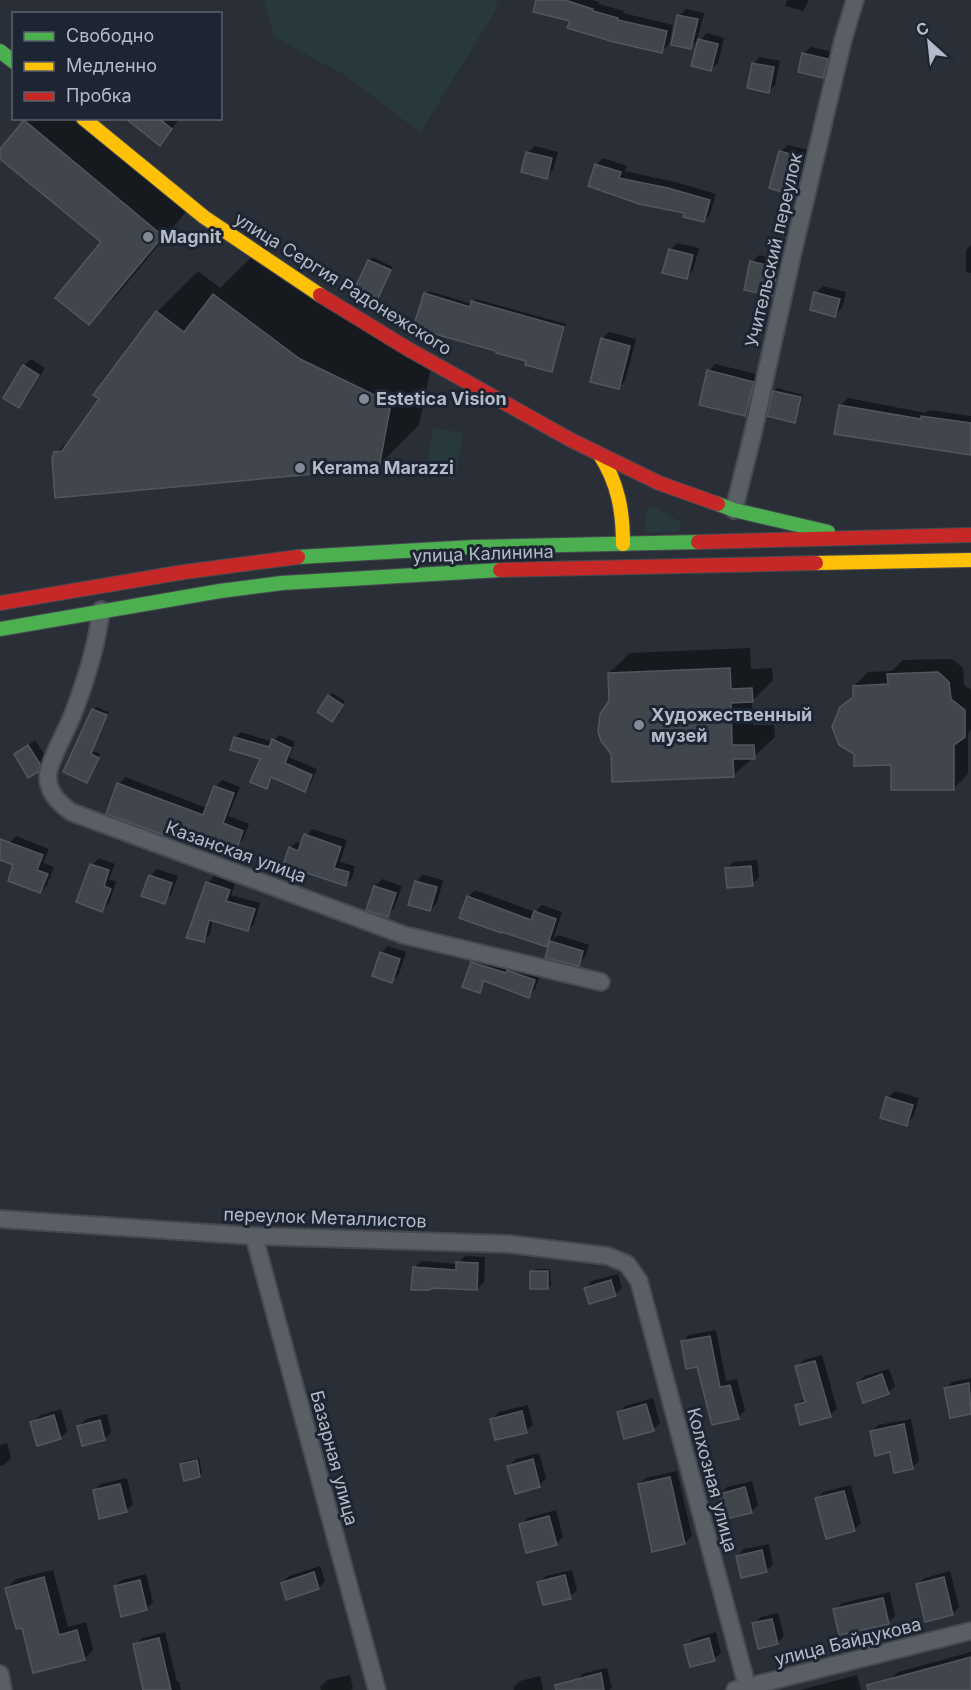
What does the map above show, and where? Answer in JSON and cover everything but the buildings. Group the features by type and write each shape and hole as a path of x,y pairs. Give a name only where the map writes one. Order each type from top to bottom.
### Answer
{"main road":[{"path":"0,51 12,60"},
{"name":"улица Сергия Радонежского","path":"85,120 204,217 297,280 408,349 600,455 659,483 734,510 809,529 859,538"},
{"path":"600,455 629,500 623,544 624,568"},
{"path":"629,500 659,483"},
{"name":"улица Калинина","path":"0,603 184,572 286,558 473,547 971,535"},
{"name":"улица Калинина","path":"0,629 102,610 282,583 467,571 971,560"}],"street":[{"name":"Учительский переулок","path":"734,510 840,51 855,0"},
{"name":"Казанская улица","path":"102,610 98,639 80,692 48,772 49,787 56,800 70,812 404,935 601,982"},
{"name":"переулок Металлистов","path":"0,1219 254,1236 509,1244 608,1256 627,1264 639,1281"},
{"name":"Базарная улица","path":"254,1236 377,1690"},
{"name":"Колхозная улица","path":"639,1281 743,1689"},
{"name":"улица Байдукова","path":"743,1689 971,1631"},
{"path":"0,1674 3,1690"}],"shaded area":[{"path":"264,0 495,0 498,7 420,132 343,74 274,37"},
{"path":"433,428 463,433 455,479 425,474"},
{"path":"655,507 680,522 681,527 678,532 648,532 644,527 647,510"}],"traffic: fast":[{"path":"0,51 12,60"},
{"path":"718,504 734,510 828,532"},
{"path":"298,557 473,547 698,542"},
{"path":"0,629 220,591 282,583 500,570"}],"traffic: slow":[{"path":"85,120 204,217 320,295"},
{"path":"600,455 611,476 618,498 623,544"},
{"path":"816,563 971,560"}],"traffic: jam":[{"path":"320,295 408,349 571,440 659,483 718,504"},
{"path":"698,542 971,535"},
{"path":"0,603 184,572 298,557"},
{"path":"500,570 816,563"}],"place":[{"name":"Magnit","path":"148,237"},
{"name":"Estetica Vision","path":"364,399"},
{"name":"Kerama Marazzi","path":"300,468"},
{"name":"Художественный музей","path":"639,725"}]}
